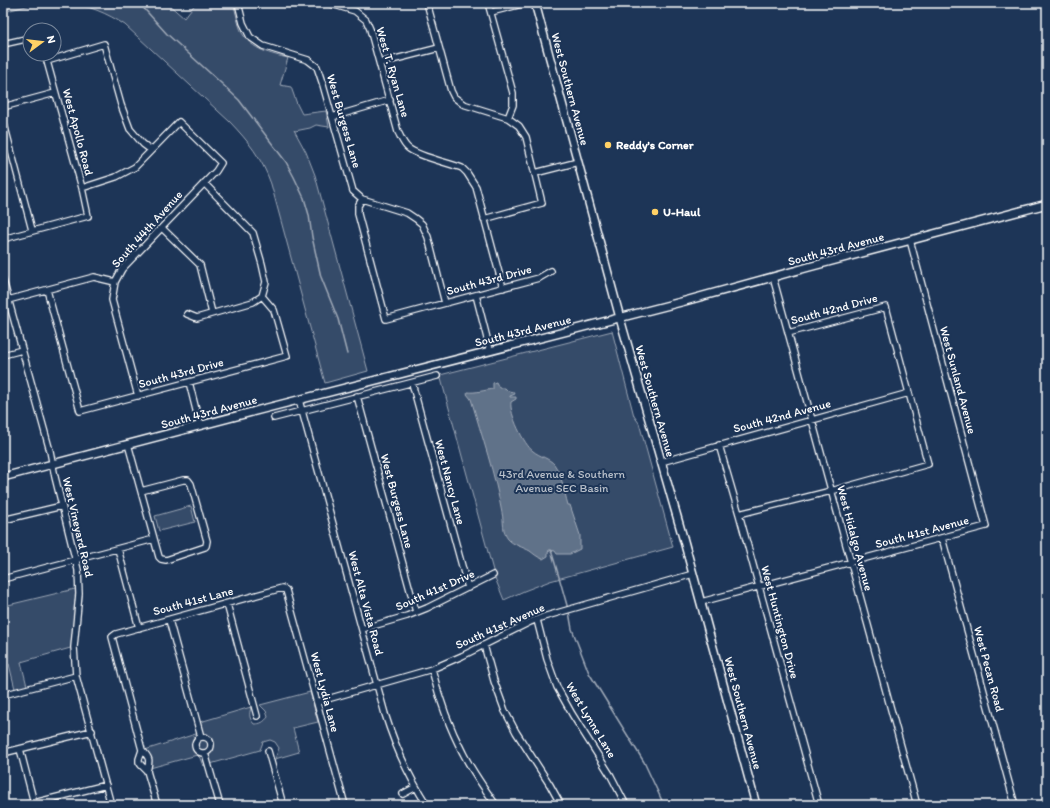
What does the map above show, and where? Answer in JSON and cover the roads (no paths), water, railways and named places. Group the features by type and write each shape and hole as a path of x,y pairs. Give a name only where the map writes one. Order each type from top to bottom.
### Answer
{"main road":[{"name":"West Southern Avenue","path":"535,3 620,318 694,574 756,805"},
{"name":"South 43rd Avenue","path":"3,477 490,350 620,318 1047,204"}],"street":[{"name":"West Burgess Lane","path":"238,3 243,23 250,37 263,46 308,60 317,67 353,191 362,199"},
{"name":"West T. Ryan Lane","path":"328,3 355,11 366,20 380,63 398,132 404,144 408,149 418,154 462,168 476,187 484,220"},
{"path":"427,3 451,91 454,97 463,104 508,118 519,126 526,137 542,203 484,220 502,288"},
{"path":"488,3 513,93 513,105 508,118"},
{"path":"491,12 526,3"},
{"path":"3,44 22,40"},
{"path":"62,57 104,44 121,105 130,129 143,144 151,150 135,167 116,178 82,188"},
{"path":"380,63 439,48"},
{"name":"West Apollo Road","path":"32,230 88,216 82,188 47,62"},
{"path":"3,107 55,93"},
{"path":"332,117 390,100"},
{"path":"3,120 32,230 3,239"},
{"name":"South 44th Avenue","path":"8,300 94,277 115,282 122,269 216,171 221,163 179,122 151,150"},
{"path":"535,173 578,162"},
{"path":"187,314 197,318 253,302 262,296 266,282 253,233 204,183"},
{"path":"362,199 406,213 422,224 428,237 445,303"},
{"name":"South 43rd Drive","path":"362,199 358,206 358,214 386,319 539,278 551,271"},
{"path":"162,228 200,265 212,314"},
{"name":"West Sunland Avenue","path":"910,240 986,526"},
{"name":"West Hidalgo Avenue","path":"773,277 917,805"},
{"name":"West Vineyard Road","path":"3,280 50,451 76,560 79,582 74,647 76,676 111,805"},
{"path":"115,282 112,300 138,396"},
{"name":"South 43rd Drive","path":"47,290 80,411 287,356 274,310 262,296"},
{"path":"476,295 490,350"},
{"name":"South 42nd Drive","path":"788,333 886,307 909,393"},
{"path":"3,355 22,350"},
{"path":"274,418 438,376"},
{"path":"189,382 200,426"},
{"name":"West Nancy Lane","path":"412,382 468,588"},
{"path":"739,514 831,491 928,464 909,393"},
{"name":"South 42nd Avenue","path":"661,462 909,393"},
{"name":"West Burgess Lane","path":"357,396 416,612"},
{"name":"West Alta Vista Road","path":"299,400 377,685 392,733 404,764 427,805"},
{"path":"128,444 140,491 159,557 166,560 201,550 205,547 207,544 191,484 188,481 183,480 140,491"},
{"name":"West Huntington Drive","path":"719,445 819,805"},
{"path":"3,520 62,506"},
{"name":"South 41st Avenue","path":"701,602 986,526"},
{"name":"West Pecan Road","path":"942,538 1015,805"},
{"path":"3,579 154,540"},
{"path":"118,549 139,628"},
{"name":"South 41st Avenue","path":"317,702 432,669 536,620 694,574"},
{"name":"South 41st Drive","path":"362,630 427,608 493,575"},
{"name":"South 41st Lane","path":"142,750 112,637 116,634 282,588"},
{"name":"West Lydia Lane","path":"282,588 286,590 345,805"},
{"path":"227,604 257,716"},
{"path":"169,620 201,737"},
{"name":"West Lynne Lane","path":"536,620 557,687 611,776 626,805"},
{"path":"484,645 494,681 505,711 561,805"},
{"path":"432,669 444,711 462,751 496,805"},
{"path":"3,695 76,676"},
{"path":"3,754 92,731"},
{"path":"201,737 209,739 211,742 211,747 205,752 201,753 195,747 197,739 201,737"},
{"path":"20,749 34,803"},
{"path":"142,750 149,758 147,771"},
{"path":"142,750 139,761 147,771 157,805"},
{"path":"268,751 283,805"},
{"path":"205,752 220,805"},
{"path":"26,805 106,785"},
{"path":"403,794 416,787"}],"waterway":[{"path":"139,3 167,34 239,100 286,162 304,198 309,215 312,237 321,277 338,319 347,354"},
{"path":"551,550 568,609"},
{"path":"569,612 572,629 589,673 644,762 664,805"}],"place":[{"name":"Reddy's Corner","path":"608,145"},
{"name":"U-Haul","path":"655,212"}],"park label":[{"name":"43rd Avenue & Southern Avenue SEC Basin","path":"562,481"}]}
